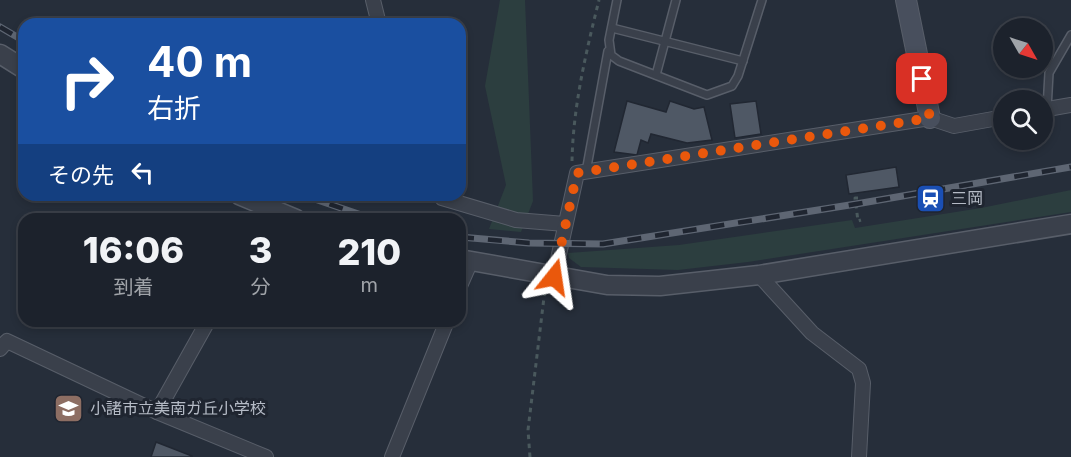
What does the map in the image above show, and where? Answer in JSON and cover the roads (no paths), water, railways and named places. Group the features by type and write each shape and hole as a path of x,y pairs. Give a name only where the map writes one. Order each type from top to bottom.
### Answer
{"main road":[{"path":"906,0 930,118"}],"street":[{"path":"373,0 378,18"},
{"path":"0,54 18,65"},
{"path":"1053,108 1071,105"},
{"path":"550,276 582,172 930,118 954,126 993,119"},
{"path":"253,201 282,213"},
{"path":"452,201 516,220 565,224"},
{"path":"466,260 607,285 660,286 759,274 1071,224"},
{"path":"759,274 812,333 859,369 863,383 859,457"},
{"path":"158,412 205,327"},
{"path":"392,457 445,327"},
{"path":"0,349 7,341 158,412 266,457"}],"lane":[{"path":"582,172 617,0"},
{"path":"656,75 676,0"},
{"path":"609,48 611,55 619,61 707,94 732,86 743,61 762,0"},
{"path":"612,28 664,43 743,61"},
{"path":"1047,90 1049,73 1071,35"}],"railway":[{"path":"0,27 18,38"},
{"path":"466,238 529,243 603,244 1071,167"},
{"path":"320,201 356,213"}],"place":[{"name":"三岡","path":"930,198"},
{"name":"小諸市立美南ガ丘小学校","path":"69,408"}]}
